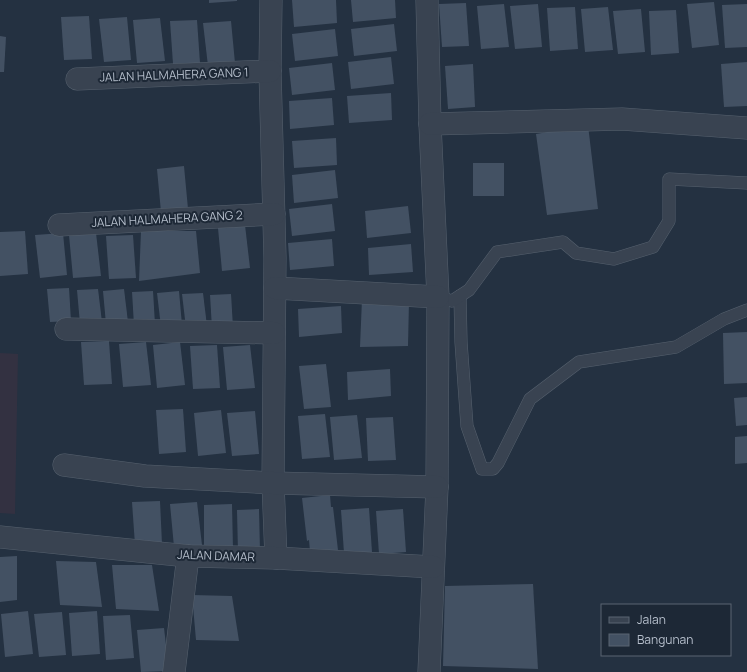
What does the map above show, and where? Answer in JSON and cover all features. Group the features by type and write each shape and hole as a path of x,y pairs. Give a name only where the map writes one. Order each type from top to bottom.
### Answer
{"street":[{"path":"271,0 270,71 275,288 273,483 276,558"},
{"path":"427,0 430,124 438,297 437,487 429,672"},
{"name":"JALAN HALMAHERA GANG 1","path":"77,79 270,71"},
{"path":"430,124 622,119 747,128"},
{"name":"JALAN HALMAHERA GANG 2","path":"59,225 274,214"},
{"path":"275,288 438,297"},
{"path":"66,329 274,333"},
{"path":"64,465 144,476 273,483 437,487"},
{"name":"JALAN DAMAR","path":"0,537 188,556 276,558 433,567"},
{"path":"174,672 188,556"}],"lane":[{"path":"438,297 452,302 469,290 497,252 563,242 576,253 614,259 653,246 669,221 669,179 747,183"},
{"path":"460,296 461,342 467,426 482,469 493,470 530,399 579,362 676,347 724,320 747,310"}],"shaded area":[{"path":"0,353 18,354 15,514 0,513"}],"building":[{"path":"209,0 237,0 237,1 209,3"},
{"path":"292,0 336,0 337,23 294,27"},
{"path":"351,0 395,0 396,18 353,22"},
{"path":"714,2 719,45 692,48 687,4"},
{"path":"466,3 469,46 442,47 439,4"},
{"path":"504,4 509,47 481,49 477,6"},
{"path":"538,4 542,47 515,49 510,6"},
{"path":"747,4 747,47 725,48 722,5"},
{"path":"575,7 578,49 550,51 547,8"},
{"path":"608,7 613,50 585,52 581,9"},
{"path":"641,9 645,52 618,54 613,11"},
{"path":"676,10 679,53 651,55 649,11"},
{"path":"89,16 92,59 64,60 61,17"},
{"path":"127,17 131,60 104,62 99,19"},
{"path":"160,18 165,61 137,63 133,20"},
{"path":"197,20 200,63 173,64 170,21"},
{"path":"231,21 235,63 208,66 203,23"},
{"path":"394,24 397,51 354,56 351,29"},
{"path":"335,29 338,56 295,61 292,34"},
{"path":"0,36 6,37 4,72 0,72"},
{"path":"391,57 394,84 351,89 348,62"},
{"path":"747,62 747,106 724,107 721,64"},
{"path":"332,63 335,90 292,95 289,68"},
{"path":"473,64 475,107 448,109 445,66"},
{"path":"391,93 392,120 349,123 347,96"},
{"path":"332,98 334,125 290,129 289,101"},
{"path":"588,125 598,209 547,215 536,134"},
{"path":"336,138 337,165 294,168 292,141"},
{"path":"473,163 504,163 504,196 473,196"},
{"path":"184,166 188,209 161,212 157,169"},
{"path":"335,170 338,198 294,203 292,175"},
{"path":"332,204 335,231 292,236 289,209"},
{"path":"408,206 411,233 367,238 365,211"},
{"path":"245,225 250,268 222,271 218,228"},
{"path":"25,231 28,274 0,276 0,232"},
{"path":"141,231 196,231 200,273 139,281"},
{"path":"63,233 67,275 40,278 35,235"},
{"path":"96,233 101,276 73,278 69,235"},
{"path":"133,235 136,278 109,279 106,236"},
{"path":"332,239 334,266 290,270 288,243"},
{"path":"411,244 413,272 369,275 368,248"},
{"path":"69,288 71,321 50,322 47,289"},
{"path":"98,289 102,322 80,324 77,290"},
{"path":"124,289 128,322 106,324 103,291"},
{"path":"153,291 155,324 134,325 132,292"},
{"path":"179,291 182,325 161,327 157,293"},
{"path":"203,293 207,326 186,328 182,294"},
{"path":"231,294 233,327 212,328 210,295"},
{"path":"362,299 409,301 408,346 360,347"},
{"path":"341,306 342,333 299,337 298,309"},
{"path":"747,332 747,383 724,384 723,333"},
{"path":"109,341 112,384 84,385 81,342"},
{"path":"146,342 151,385 123,387 119,344"},
{"path":"180,342 185,385 157,388 153,345"},
{"path":"217,345 220,388 193,389 190,346"},
{"path":"250,345 255,388 227,390 223,347"},
{"path":"326,364 331,407 304,409 299,366"},
{"path":"390,369 391,396 348,400 347,372"},
{"path":"747,397 747,425 736,426 734,398"},
{"path":"183,409 186,452 159,454 156,410"},
{"path":"221,410 226,453 198,456 194,413"},
{"path":"255,411 259,454 232,456 227,413"},
{"path":"325,414 330,457 302,459 298,416"},
{"path":"357,415 362,458 334,460 330,417"},
{"path":"393,417 396,460 368,461 366,418"},
{"path":"747,436 747,463 735,464 735,437"},
{"path":"330,495 331,507 333,507 338,550 310,552 309,540 307,541 302,498"},
{"path":"160,501 162,544 135,545 132,502"},
{"path":"197,502 202,545 174,547 170,504"},
{"path":"232,504 233,549 204,550 204,505"},
{"path":"369,508 372,552 344,553 341,510"},
{"path":"259,509 260,552 238,553 237,510"},
{"path":"403,509 406,552 379,554 376,511"},
{"path":"17,556 17,600 0,602 0,557"},
{"path":"56,561 96,562 102,607 60,605"},
{"path":"112,565 152,565 159,611 116,609"},
{"path":"533,584 538,669 443,666 445,586"},
{"path":"192,595 232,596 239,641 196,640"},
{"path":"28,611 33,654 5,657 1,614"},
{"path":"97,611 100,654 72,656 69,613"},
{"path":"62,612 66,655 39,657 34,614"},
{"path":"130,615 134,658 106,660 103,616"},
{"path":"164,628 169,671 141,672 137,630"}]}
